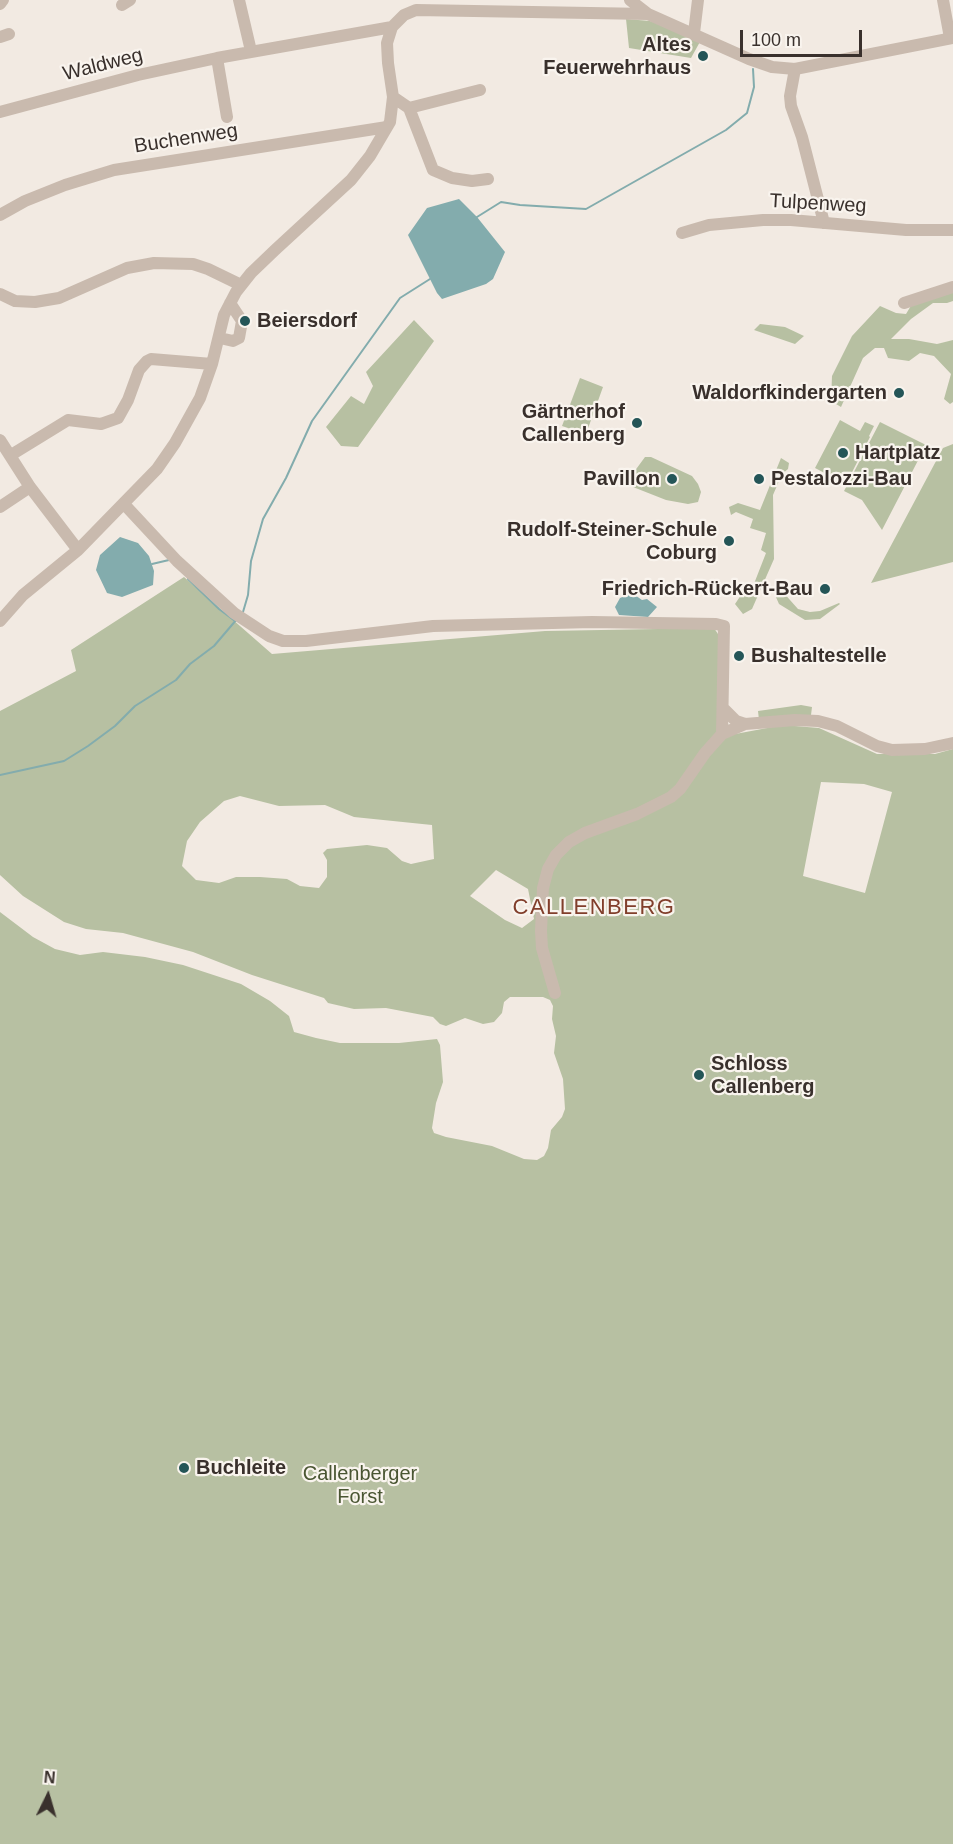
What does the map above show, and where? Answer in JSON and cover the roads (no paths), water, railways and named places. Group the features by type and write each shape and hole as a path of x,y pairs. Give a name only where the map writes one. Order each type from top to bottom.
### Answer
{"street":[{"path":"0,4 3,0"},
{"path":"239,0 251,51"},
{"path":"630,0 648,14 749,59 772,67 795,69 951,38 943,0"},
{"path":"694,33 698,0"},
{"path":"0,621 23,596 78,550 157,469 175,443 200,398 212,364 224,315 241,285 275,250 351,180 370,156 387,127 393,107 387,52 392,27 404,15 416,5 648,14"},
{"name":"Waldweg","path":"0,112 138,75 251,51 392,27"},
{"path":"217,58 227,117"},
{"path":"795,69 790,96 791,106 802,137 824,223"},
{"path":"409,108 480,90"},
{"path":"393,98 409,108 433,170 452,178 472,181 488,179"},
{"name":"Buchenweg","path":"0,215 25,201 65,185 114,170 387,127"},
{"name":"Tulpenweg","path":"682,233 709,225 763,220 906,230 953,230"},
{"path":"0,294 15,301 35,302 59,298 127,268 154,263 193,264 241,285"},
{"path":"904,303 953,287"},
{"path":"219,338 233,340 239,338 243,326 230,303"},
{"path":"10,454 68,420 101,424 118,417 128,400 139,370 147,362 152,360 212,364"},
{"path":"0,441 30,487 78,550"},
{"path":"0,507 30,487"},
{"path":"124,504 177,561 234,613 269,636 283,641 306,641 433,626 592,622 724,626 722,734"},
{"path":"724,709 736,721 745,724"},
{"path":"555,993 542,948 541,931 543,888 548,869 556,855 585,833 637,814 671,797 680,789 705,753 722,734 745,724 795,720 818,721 837,726 877,746 892,750 924,749 953,743"}],"water":[{"path":"459,199 505,252 493,279 486,284 442,299 408,235 427,208"},
{"path":"120,537 138,543 149,556 154,571 153,585 122,597 107,593 96,570 100,555"},
{"path":"632,593 642,600 647,599 657,607 648,617 619,615 615,607 620,598"}],"waterway":[{"path":"477,217 501,202 586,209 726,130 747,113 754,87 753,69"},
{"path":"243,612 248,595 251,561 263,519 286,478 312,421 400,298 430,279"},
{"path":"152,564 169,560"},
{"path":"188,579 235,621"},
{"path":"0,775 64,761 88,746 115,726 135,706 176,680 190,664 214,646 237,619"}],"place":[{"name":"Altes Feuerwehrhaus","path":"703,56"},
{"name":"Beiersdorf","path":"245,321"},
{"name":"Waldorfkindergarten","path":"899,393"},
{"name":"Gärtnerhof Callenberg","path":"637,423"},
{"name":"Hartplatz","path":"843,453"},
{"name":"Pavillon","path":"672,479"},
{"name":"Pestalozzi-Bau","path":"759,479"},
{"name":"Rudolf-Steiner-Schule Coburg","path":"729,541"},
{"name":"Friedrich-Rückert-Bau","path":"825,589"},
{"name":"Bushaltestelle","path":"739,656"},
{"name":"Schloss Callenberg","path":"699,1075"},
{"name":"Buchleite","path":"184,1468"}],"district":[{"name":"CALLENBERG","path":"594,908"}],"park label":[{"name":"Callenberger Forst","path":"360,1486"}]}
